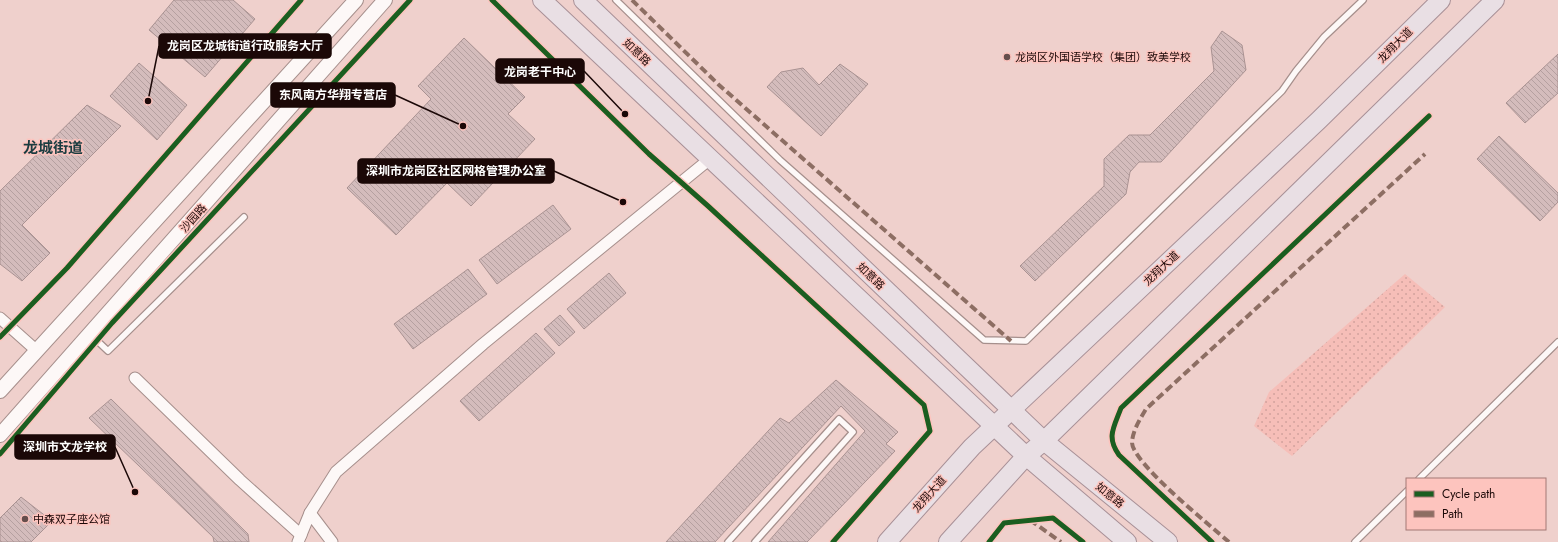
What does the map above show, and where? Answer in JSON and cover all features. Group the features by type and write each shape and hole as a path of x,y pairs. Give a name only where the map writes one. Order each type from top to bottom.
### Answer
{"main road":[{"path":"542,0 1026,456 1127,542"},
{"name":"如意路","path":"583,0 1044,441 1168,542"},
{"name":"龙翔大道","path":"887,542 972,446 1319,120 1441,0"},
{"path":"948,542 1026,456 1044,441 1495,0"}],"street":[{"path":"0,391 356,0"},
{"name":"沙园路","path":"0,435 385,0"},
{"path":"135,378 300,538 310,513 336,472 483,344 711,158"},
{"path":"0,318 37,351"},
{"path":"310,513 332,542"}],"lane":[{"path":"616,0 780,160 984,340 1026,341 1282,91 1324,37 1363,0"},
{"path":"90,334 108,351 244,217"},
{"path":"1420,478 1558,342"},
{"path":"728,542 839,420 853,432 755,542"},
{"path":"1355,542 1406,492"}],"shaded area":[{"path":"1405,274 1445,307 1292,456 1254,426 1269,392"}],"building":[{"path":"174,0 233,0 255,19 205,77 149,30"},
{"path":"1222,31 1242,45 1246,70 1161,162 1139,162 1130,172 1126,194 1035,281 1020,266 1104,186 1104,159 1129,135 1150,135 1214,71 1211,47"},
{"path":"464,38 525,97 508,114 535,139 471,206 447,183 396,235 347,188 431,99 418,86"},
{"path":"1558,54 1558,93 1525,123 1506,103"},
{"path":"139,63 187,105 157,140 110,96"},
{"path":"840,64 868,84 821,136 767,87 781,72 803,68 819,85"},
{"path":"87,105 121,126 22,225 50,253 22,281 0,264 0,191"},
{"path":"1499,136 1558,193 1558,202 1540,221 1477,159"},
{"path":"553,205 571,229 497,284 479,260"},
{"path":"468,269 487,294 413,349 394,324"},
{"path":"609,273 626,293 584,329 567,309"},
{"path":"560,315 575,332 559,346 544,329"},
{"path":"536,333 555,353 479,421 460,401"},
{"path":"836,380 898,432 886,444 895,451 807,542 768,542 865,431 841,406 715,542 666,542 780,418 789,423"},
{"path":"111,399 248,534 249,542 214,542 213,537 89,418"},
{"name":"中森双子座公馆","path":"21,497 52,521 31,542 0,542 0,518"}],"marked path":[{"path":"632,0 719,85 1011,341"},
{"path":"1229,542 1174,494 1144,464 1135,451 1132,442 1137,425 1146,409 1425,154"},
{"path":"1030,520 1061,542"}],"cycle path":[{"path":"0,337 67,268 301,0"},
{"path":"0,454 112,323 410,0"},
{"path":"492,0 649,154 708,206 924,405 930,431 833,542"},
{"path":"1212,542 1119,455 1113,443 1112,432 1121,408 1429,116"},
{"path":"989,542 1004,523 1053,518 1083,542"}],"place":[{"name":"龙岗区外国语学校（集团）致美学校","path":"1007,57"},
{"name":"龙岗区龙城街道行政服务大厅","path":"148,101"},
{"name":"龙岗老干中心","path":"625,114"},
{"name":"东风南方华翔专营店","path":"463,126"},
{"name":"深圳市龙岗区社区网格管理办公室","path":"623,202"},
{"name":"深圳市文龙学校","path":"135,492"},
{"name":"中森双子座公馆","path":"25,519"}],"district":[{"name":"龙城街道","path":"53,148"}]}
